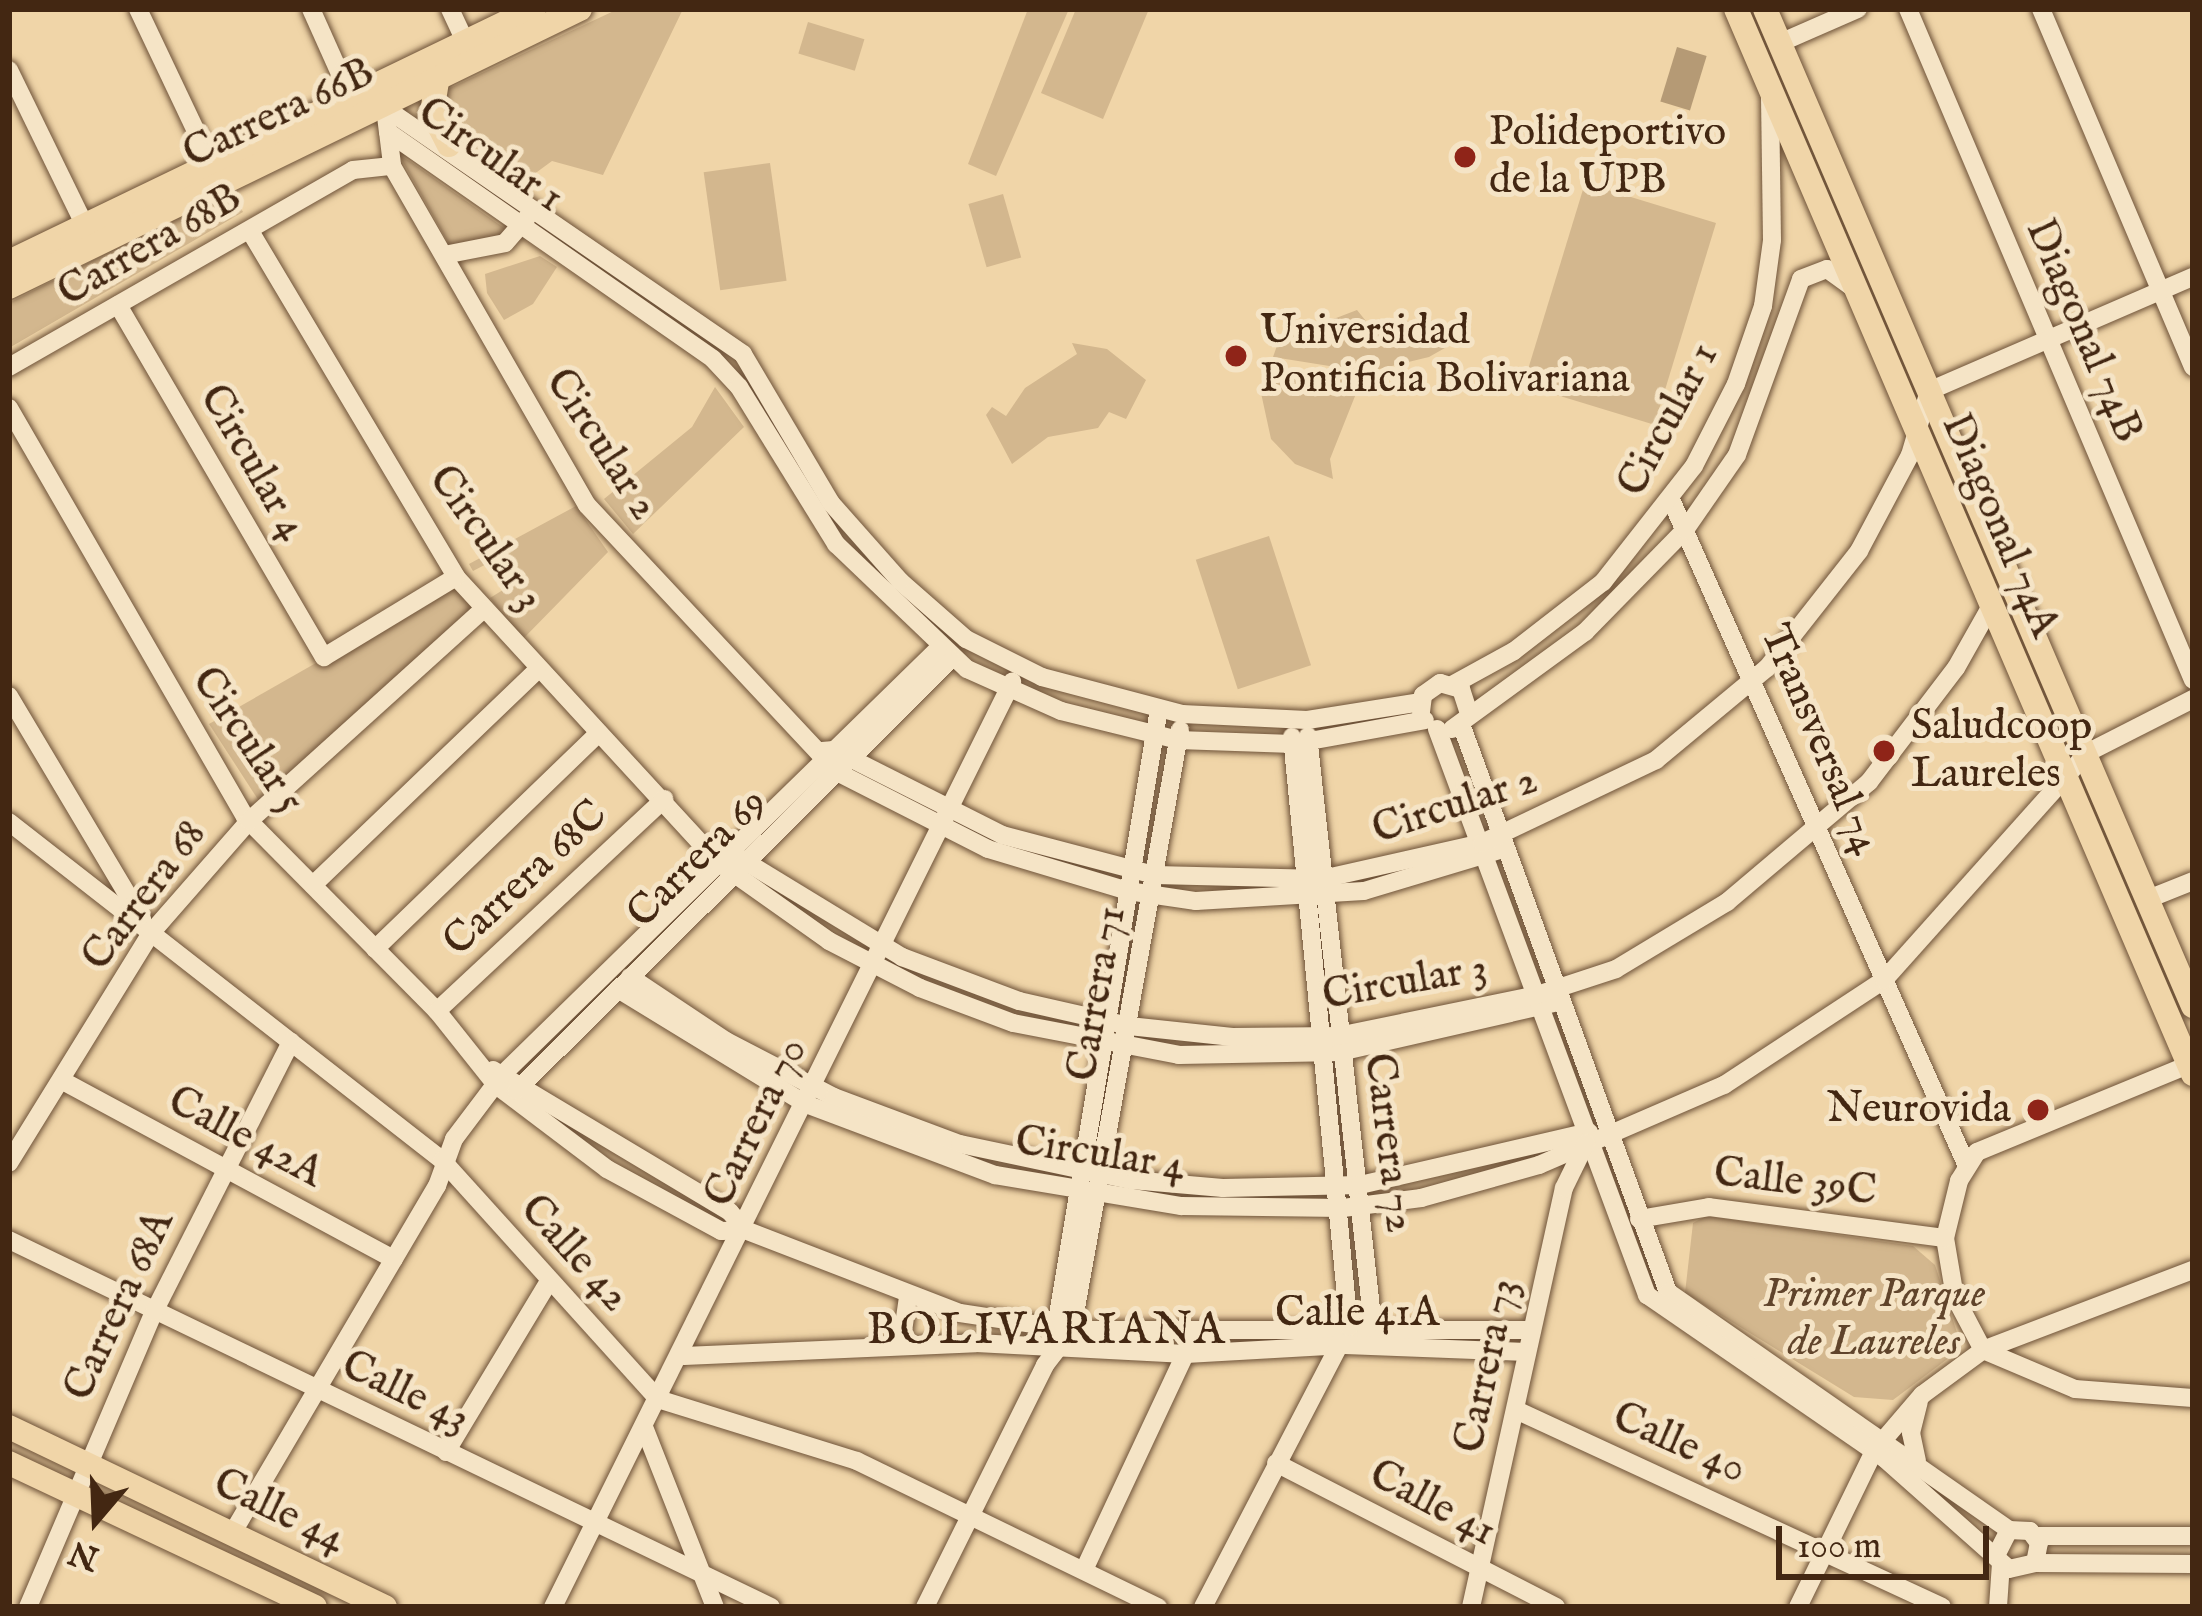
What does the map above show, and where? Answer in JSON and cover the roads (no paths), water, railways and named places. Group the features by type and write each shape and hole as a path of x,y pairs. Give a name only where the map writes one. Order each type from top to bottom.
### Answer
{"main road":[{"name":"Carrera 66B","path":"9,262 354,107 403,70 534,9"},
{"name":"Carrera 66B","path":"386,123 439,73 580,9"},
{"name":"Diagonal 74A","path":"1736,9 2192,1067"},
{"name":"Diagonal 74A","path":"1765,9 2193,1006"},
{"path":"354,107 386,123 403,70"},
{"path":"439,73 432,112 449,145"},
{"name":"Carrera 66B","path":"9,287 215,172"},
{"name":"Calle 44","path":"9,1427 386,1607"},
{"name":"Calle 44","path":"9,1463 315,1607"}],"street":[{"path":"138,9 215,172"},
{"path":"311,9 354,107"},
{"path":"450,9 465,41"},
{"path":"1780,43 1858,9"},
{"name":"Diagonal 74B","path":"1908,9 2193,680"},
{"path":"2042,9 2193,367"},
{"path":"9,70 85,226"},
{"name":"Circular 1","path":"1427,717 1433,685 1454,684 1568,613 1672,502 1748,352 1772,240 1770,95"},
{"name":"Circular 1","path":"386,123 449,145 743,354 811,474 854,531 943,620 1018,668 1182,714 1299,720 1427,717"},
{"name":"Circular 1","path":"386,123 729,374 818,521 945,654 1007,690 1178,740 1301,744 1427,717"},
{"name":"Circular 2","path":"386,123 392,166 600,523 833,759 946,821 1153,885 1314,889 1504,842 1634,773 1757,679 1859,551 1918,436 1929,391"},
{"name":"Carrera 68B","path":"9,368 360,166 392,166"},
{"path":"444,255 505,243 524,225 534,204"},
{"name":"Circular 3","path":"250,231 456,577 537,670 664,799 728,860 879,957 1013,1023 1102,1044 1125,1048 1339,1044 1548,999 1632,960 1727,902 1818,832 1915,727 1991,605"},
{"name":"Circular 1","path":"1464,717 1585,632 1685,530 1737,455 1801,279 1827,269 1857,293"},
{"path":"1929,391 2193,277"},
{"name":"Circular 4","path":"118,305 325,657 456,577"},
{"path":"1748,352 1772,363"},
{"name":"Circular 5","path":"9,408 249,821 437,1011 502,1085 730,1211 745,1230 908,1297 1063,1329 1347,1336 1373,1327 1532,1330"},
{"name":"Transversal 74","path":"1672,502 1757,679 1818,832 1966,1164"},
{"name":"Carrera 68","path":"9,1162 151,933 249,821 484,609"},
{"name":"Carrera 69","path":"233,1532 437,1186 442,1160 502,1085 728,860 945,654"},
{"name":"Carrera 70","path":"553,1607 684,1356 1018,668"},
{"path":"313,885 537,670"},
{"path":"1454,684 1591,1136 1647,1295 1879,1444 1917,1461 2009,1530 2035,1536 2193,1536"},
{"path":"9,696 151,933"},
{"name":"Circular 4","path":"957,1154 1223,1198 1351,1186 1591,1136 1724,1085 1884,980 2087,753 2193,699"},
{"name":"Carrera 71","path":"1063,1329 1080,1171 1159,710"},
{"name":"Carrera 71","path":"1063,1329 1099,1197 1182,714"},
{"path":"1464,717 1427,717 1548,999"},
{"name":"Carrera 72","path":"1299,720 1314,889 1318,1046 1351,1186"},
{"path":"375,949 598,733"},
{"name":"Carrera 68C","path":"437,1011 664,799"},
{"name":"Calle 42","path":"11,827 442,1160 658,1399 857,1461 1158,1607"},
{"path":"67,867 92,862 96,846"},
{"name":"Carrera 69","path":"502,1085 624,983 728,860"},
{"path":"2148,899 2193,881"},
{"name":"Carrera 72","path":"1314,889 1339,1044 1353,1208 1373,1327"},
{"name":"Circular 3","path":"879,957 1019,1001 1106,1022 1318,1046"},
{"name":"Circular 4","path":"624,983 810,1096 957,1154 1099,1197 1223,1198 1353,1208 1539,1166 1591,1136"},
{"path":"1013,1023 1019,1001"},
{"name":"Carrera 68A","path":"28,1607 154,1312 291,1042"},
{"path":"2192,1067 1987,1146 1966,1164 1945,1238 1955,1297 1983,1350 2075,1389 2193,1398"},
{"name":"Calle 42A","path":"62,1080 394,1259"},
{"path":"1591,1136 1639,1219 1668,1292 1879,1444 2013,1563 2193,1564"},
{"name":"Carrera 73","path":"1471,1607 1483,1572 1566,1181 1591,1136"},
{"path":"1539,1166 1557,1169 1566,1181"},
{"name":"Calle 39C","path":"1639,1219 1709,1207 1945,1238"},
{"name":"Carrera 72","path":"1347,1336 1353,1208"},
{"name":"Calle 43","path":"9,1240 771,1607"},
{"path":"1798,1607 1879,1444 1922,1395 1983,1350 2193,1270"},
{"path":"446,1452 549,1281"},
{"path":"901,1345 908,1297"},
{"path":"925,1607 1063,1329"},
{"path":"1084,1570 1195,1329"},
{"path":"1203,1607 1347,1336"},
{"name":"Calle 41A","path":"684,1356 901,1345 1186,1354 1347,1336 1527,1352"},
{"path":"1917,1461 1911,1433 1922,1395"},
{"name":"Calle 40","path":"1516,1410 1826,1549 1942,1607"},
{"path":"644,1427 707,1576 715,1607"},
{"name":"Calle 41","path":"1276,1462 1556,1607"},
{"path":"2009,1530 2013,1563"},
{"path":"1999,1604 2013,1563 2035,1536"}],"place":[{"name":"Polideportivo de la UPB","path":"1465,157"},
{"name":"Universidad Pontificia Bolivariana","path":"1236,356"},
{"name":"Saludcoop Laureles","path":"1884,751"},
{"name":"Neurovida","path":"2038,1110"}],"district":[{"name":"BOLIVARIANA","path":"1047,1331"}],"park label":[{"name":"Primer Parque de Laureles","path":"1874,1319"}]}
